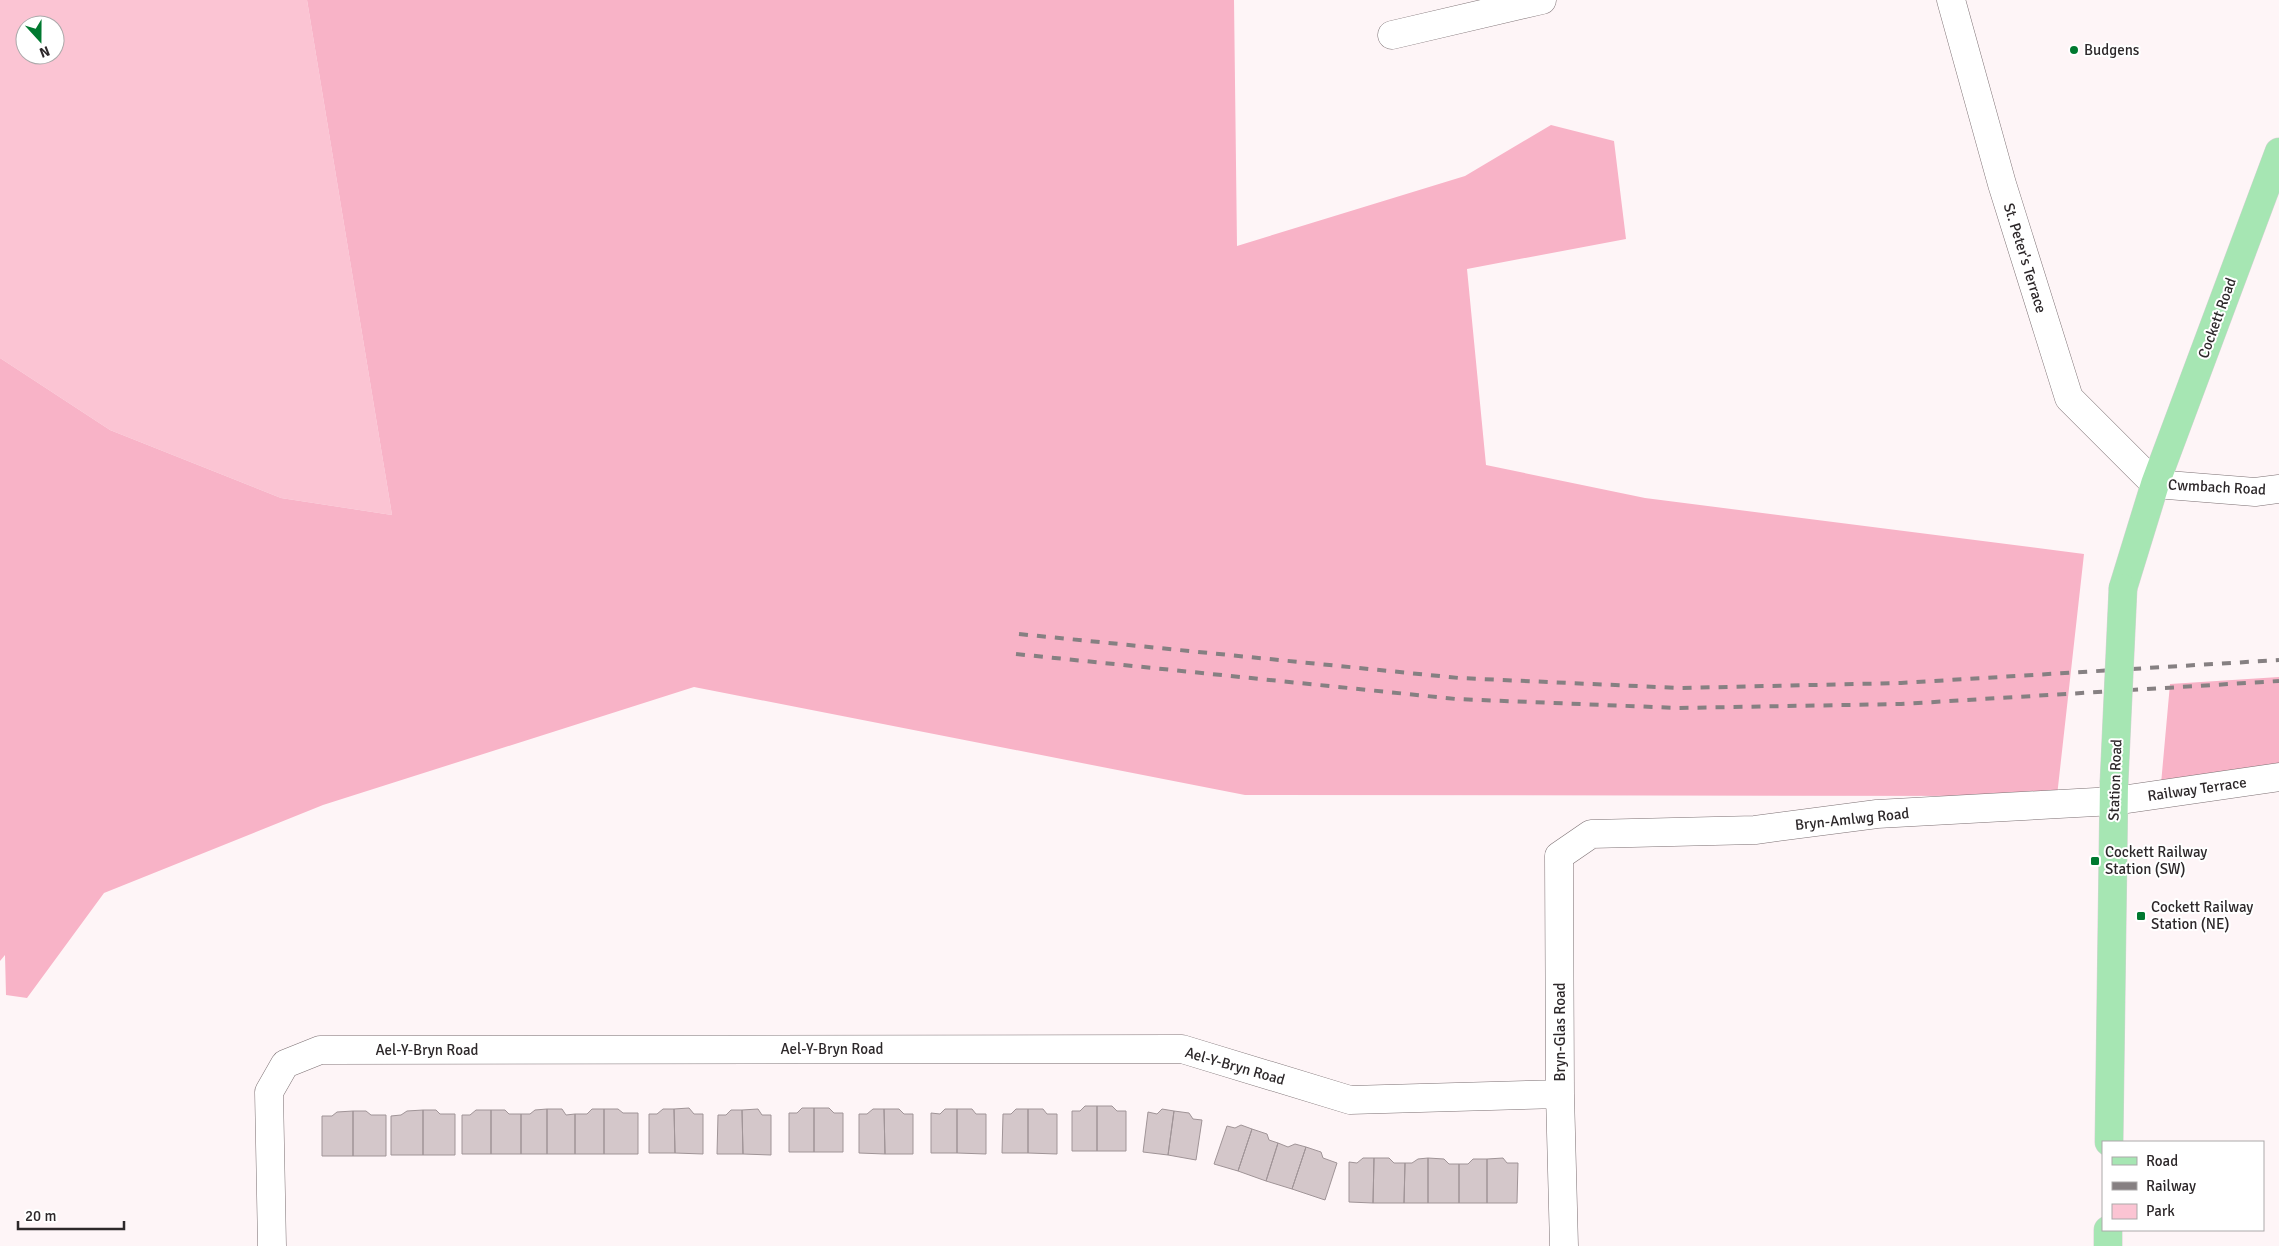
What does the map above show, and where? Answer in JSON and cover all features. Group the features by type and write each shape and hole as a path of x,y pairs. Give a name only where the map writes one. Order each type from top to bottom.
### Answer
{"main road":[{"name":"Cockett Road","path":"2155,484 2279,152"},
{"name":"Station Road","path":"2109,1141 2114,792 2123,588 2155,484"},
{"path":"2108,1231 2108,1246"}],"street":[{"path":"1392,35 1542,0"},
{"name":"St. Peter's Terrace","path":"1950,0 2002,184 2069,398 2155,484"},
{"name":"Cwmbach Road","path":"2155,484 2255,492 2279,489"},
{"name":"Railway Terrace","path":"2114,792 2279,777"},
{"name":"Bryn-Amlwg Road","path":"1591,834 1755,830 1877,814 2114,792"},
{"name":"Bryn-Glas Road","path":"1564,1246 1560,1094 1559,856 1591,834"},
{"name":"Ael-Y-Bryn Road","path":"272,1246 269,1092 286,1064 320,1050 1182,1049 1350,1100 1560,1094"}],"green space":[{"path":"0,0 307,0 392,515 281,498 110,430 0,358"}],"shaded area":[{"path":"307,0 1234,0 1237,246 1465,176 1551,125 1614,141 1626,239 1467,269 1486,465 1645,498 2084,554 2057,796 1245,795 694,687 323,805 104,893 27,998 6,995 5,955 0,961 0,358 110,430 281,498 392,515"},
{"path":"2279,677 2279,765 2161,784 2170,684"}],"building":[{"path":"1085,1106 1097,1106 1097,1151 1072,1151 1072,1111 1080,1111"},
{"path":"1097,1106 1112,1106 1117,1111 1126,1111 1126,1151 1097,1151"},
{"path":"689,1108 694,1114 703,1114 703,1154 675,1153 674,1109"},
{"path":"802,1108 814,1108 814,1152 789,1152 789,1113 797,1113"},
{"path":"814,1108 829,1108 834,1113 843,1113 843,1152 814,1152"},
{"path":"547,1109 547,1154 521,1154 521,1114 530,1114 535,1110"},
{"path":"547,1109 562,1109 566,1115 575,1114 575,1154 547,1154"},
{"path":"592,1109 604,1109 604,1154 575,1154 575,1114 587,1114"},
{"path":"604,1109 618,1109 623,1113 638,1113 638,1154 604,1154"},
{"path":"663,1109 674,1109 675,1153 649,1153 649,1114 657,1114"},
{"path":"758,1109 762,1115 771,1115 771,1155 743,1154 742,1110"},
{"path":"873,1109 884,1109 885,1154 859,1153 859,1114 867,1114"},
{"path":"884,1109 899,1109 904,1114 913,1114 913,1154 885,1154"},
{"path":"945,1109 957,1109 957,1153 931,1153 931,1113 940,1114"},
{"path":"957,1109 972,1109 976,1114 986,1114 986,1154 957,1153"},
{"path":"1016,1109 1028,1109 1028,1153 1002,1153 1003,1114 1011,1114"},
{"path":"1028,1109 1043,1109 1047,1114 1057,1114 1057,1154 1028,1153"},
{"path":"1162,1109 1174,1111 1168,1155 1143,1152 1148,1112 1157,1114"},
{"path":"423,1110 423,1155 391,1155 391,1116 401,1115 407,1111"},
{"path":"423,1110 436,1110 440,1114 455,1114 455,1155 423,1155"},
{"path":"476,1110 491,1110 491,1154 462,1154 462,1115 470,1115"},
{"path":"491,1110 505,1110 509,1114 521,1114 521,1154 491,1154"},
{"path":"731,1110 742,1110 743,1154 717,1154 718,1115 726,1115"},
{"path":"353,1111 366,1111 371,1115 386,1115 386,1156 353,1156"},
{"path":"353,1111 353,1156 322,1156 322,1116 332,1116 337,1112"},
{"path":"1174,1111 1189,1113 1193,1119 1202,1120 1196,1160 1168,1155"},
{"path":"1241,1125 1252,1129 1238,1171 1214,1164 1227,1126 1235,1128"},
{"path":"1252,1129 1267,1134 1269,1140 1278,1143 1266,1181 1238,1171"},
{"path":"1278,1143 1288,1147 1295,1144 1306,1147 1292,1189 1266,1181"},
{"path":"1306,1147 1321,1152 1323,1158 1337,1163 1325,1200 1292,1189"},
{"path":"1363,1158 1374,1158 1373,1203 1349,1202 1349,1162 1357,1163"},
{"path":"1374,1158 1389,1158 1394,1163 1405,1163 1404,1203 1373,1203"},
{"path":"1428,1158 1428,1203 1404,1203 1405,1163"},
{"path":"1428,1158 1444,1159 1449,1164 1459,1164 1459,1203 1428,1203"},
{"path":"1503,1158 1507,1163 1518,1163 1517,1203 1487,1203 1487,1159"},
{"path":"1473,1159 1487,1159 1487,1203 1459,1203 1459,1164 1468,1164"}],"railway":[{"path":"1019,634 1459,678 1680,688 1901,683 2279,660"},
{"path":"1016,654 1456,699 1678,708 1901,704 2279,681"}],"place":[{"name":"Budgens","path":"2074,50"},
{"name":"Cockett Railway Station (SW)","path":"2095,861"},
{"name":"Cockett Railway Station (NE)","path":"2141,916"}]}
